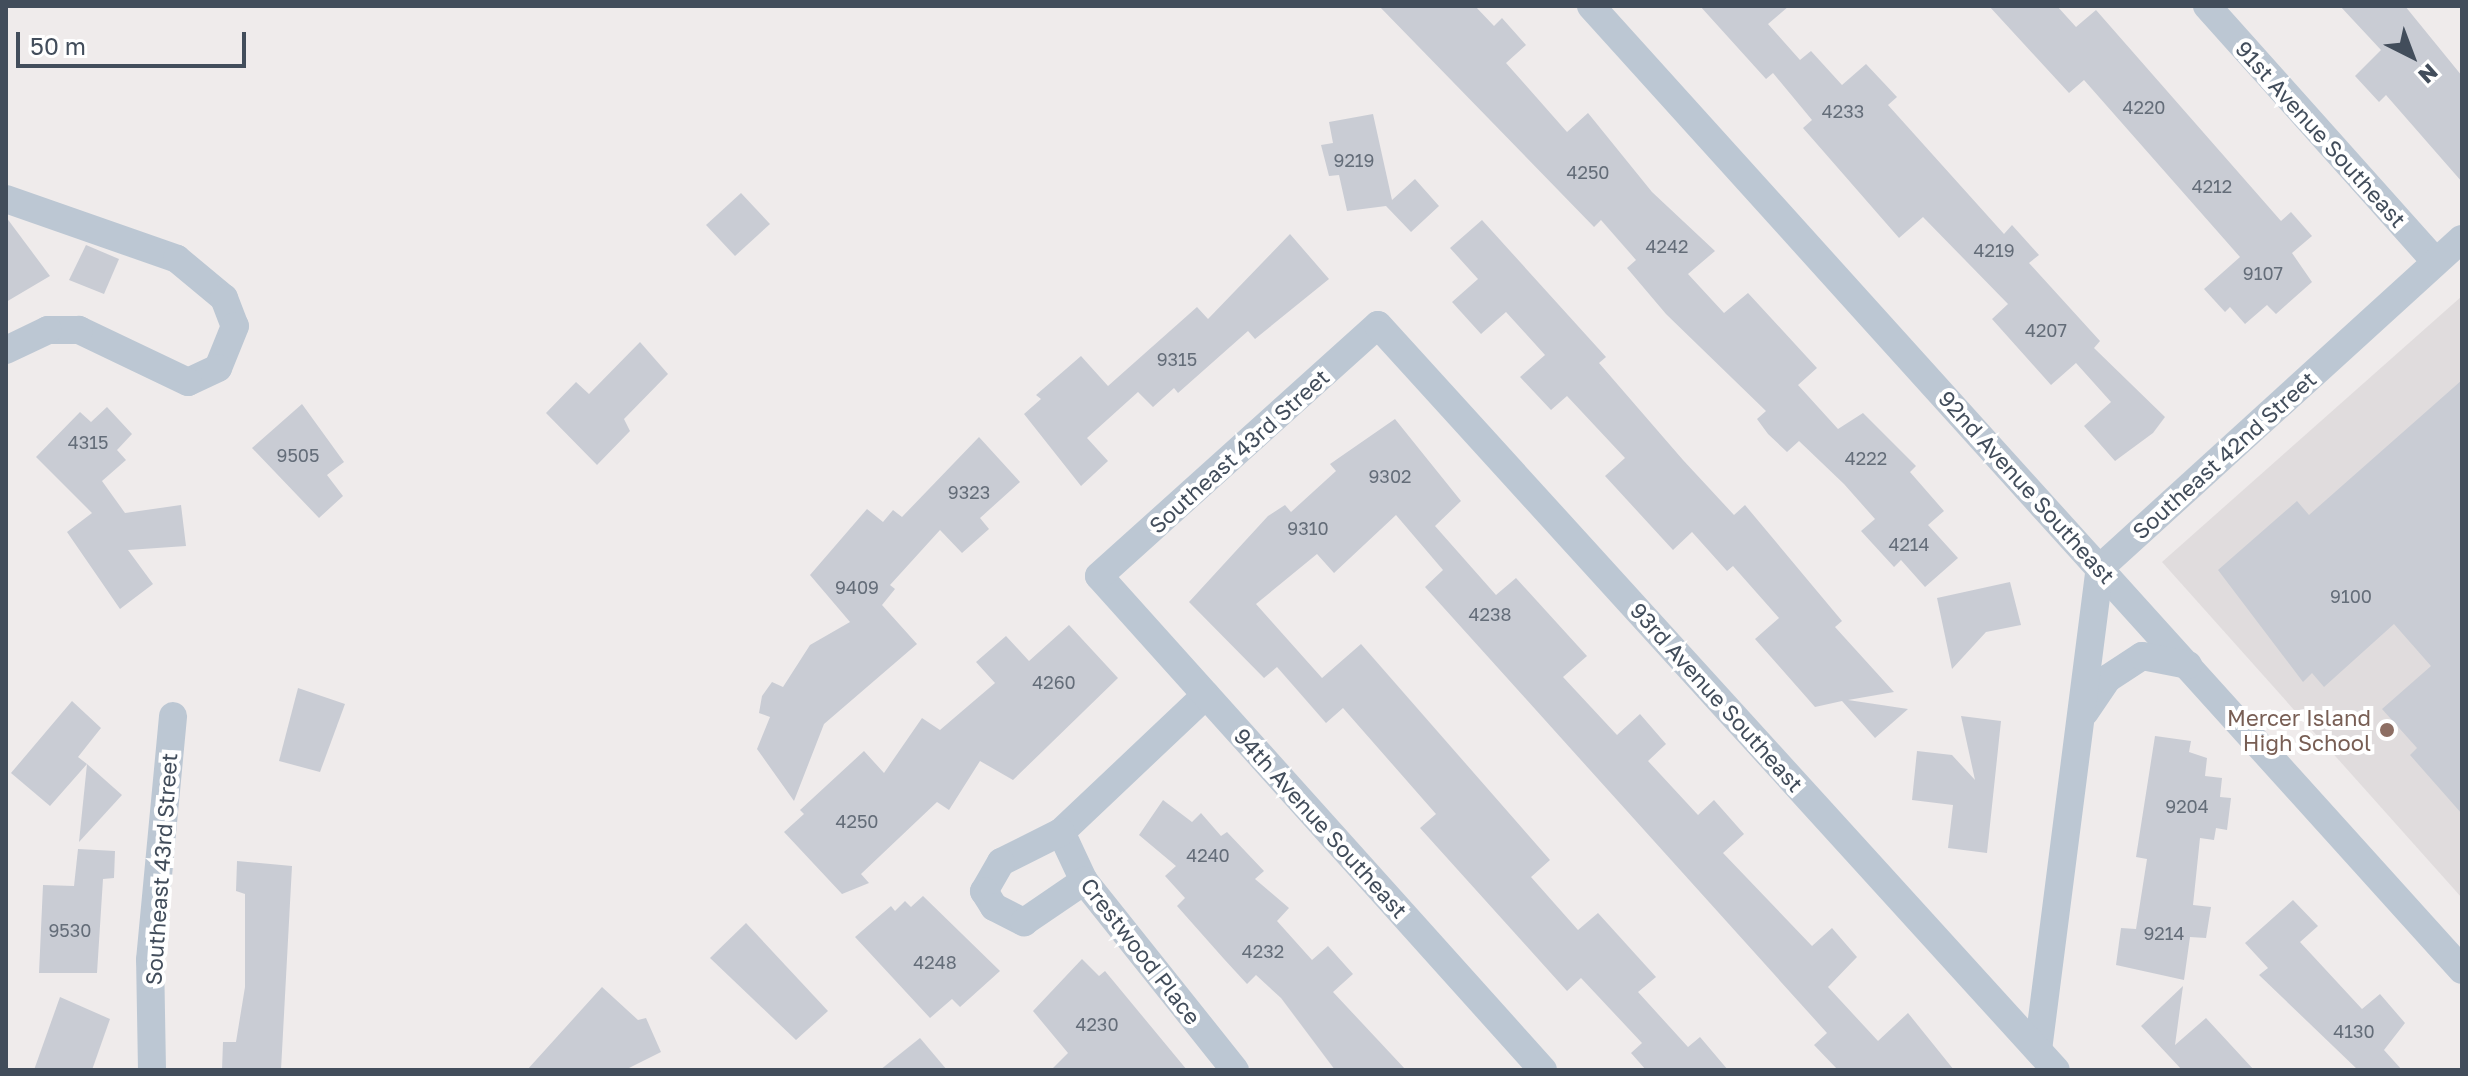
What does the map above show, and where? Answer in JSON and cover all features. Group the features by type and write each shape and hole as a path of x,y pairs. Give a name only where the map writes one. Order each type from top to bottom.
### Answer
{"street":[{"name":"92nd Avenue Southeast","path":"1591,6 2462,970"},
{"name":"91st Avenue Southeast","path":"2207,6 2436,262"},
{"path":"6,199 177,259 224,298 235,326 218,368 188,382 79,330 48,330 6,350"},
{"name":"Southeast 42nd Street","path":"2100,568 2462,239"},
{"name":"Southeast 43rd Street","path":"1099,576 1378,325"},
{"name":"93rd Avenue Southeast","path":"1378,325 2047,1060"},
{"path":"2047,1060 2081,720 2100,568"},
{"name":"94th Avenue Southeast","path":"1099,576 1543,1070"},
{"path":"2081,720 2122,666 2164,655 2188,665"},
{"path":"1084,881 1024,922 994,907 984,891 1001,862 1061,832 1206,695"},
{"name":"Southeast 43rd Street","path":"152,1070 150,960 173,716"},
{"name":"Crestwood Place","path":"1061,832 1084,881 1235,1070"}],"shaded area":[{"name":"Mercer Island High School","path":"2462,296 2462,898 2162,562"}],"building":[{"path":"1379,6 1475,6 1494,26 1502,18 1526,45 1506,63 1567,132 1588,113 1652,192 1715,251 1688,274 1724,313 1748,293 1817,368 1798,385 1838,429 1863,413 1916,466 1910,472 1944,511 1928,525 1958,558 1925,587 1901,560 1894,567 1861,531 1875,519 1844,484 1799,441 1787,452 1768,434 1757,419 1766,411 1666,314 1627,268 1636,260 1601,220 1594,227"},
{"path":"1700,6 1789,6 1768,24 1800,60 1811,51 1842,85 1866,64 1897,97 1888,105 2004,234 2012,225 2039,255 2029,263 2100,341 2094,348 2165,417 2153,433 2115,461 2084,426 2111,402 2076,363 2051,385 1992,319 2008,304 1923,217 1899,238 1803,128 1812,120 1773,73 1766,79"},
{"path":"1989,6 2057,6 2076,27 2096,10 2281,221 2291,212 2312,236 2292,253 2312,282 2276,314 2267,305 2245,324 2230,307 2225,312 2204,289 2240,257 2084,80 2069,93"},
{"path":"2340,6 2405,6 2462,76 2462,182 2386,95 2379,102 2355,76 2381,50"},
{"path":"1373,114 1392,200 1415,179 1439,206 1411,232 1386,206 1347,211 1339,175 1329,176 1321,145 1333,143 1329,122"},
{"path":"741,193 770,224 735,256 706,225"},
{"path":"6,217 50,276 6,302"},
{"path":"1482,220 1606,357 1599,363 1683,460 1734,515 1745,505 1842,621 1835,627 1894,692 1848,700 1908,709 1875,738 1842,701 1815,707 1755,639 1779,618 1733,566 1727,571 1692,532 1673,550 1605,476 1625,458 1567,396 1551,410 1520,377 1545,355 1506,312 1481,334 1452,302 1478,279 1450,248"},
{"path":"1290,234 1329,279 1255,339 1248,331 1178,393 1174,388 1153,407 1138,392 1087,438 1108,461 1081,486 1024,414 1041,399 1036,395 1081,356 1108,386 1197,307 1208,319"},
{"path":"86,245 119,259 104,294 69,280"},
{"path":"640,342 668,374 624,419 630,431 597,465 546,413 576,382 589,394"},
{"name":"Mercer Island High School","path":"2462,380 2462,814 2410,755 2417,748 2382,709 2431,666 2394,624 2324,687 2312,673 2303,682 2218,570 2297,501 2309,515"},
{"path":"302,404 344,462 327,475 343,496 319,518 252,448"},
{"path":"107,407 132,434 117,450 126,460 102,481 125,513 181,505 186,546 128,550 153,584 120,609 67,532 92,513 36,457 80,412 91,422"},
{"path":"1395,419 1461,501 1435,526 1496,595 1516,578 1587,656 1563,677 1617,735 1640,714 1666,744 1648,761 1698,815 1714,800 1744,834 1723,853 1812,946 1832,928 1857,957 1828,987 1878,1041 1908,1013 1954,1070 1838,1070 1814,1045 1827,1033 1425,587 1443,570 1396,515 1334,573 1317,554 1256,604 1322,678 1361,644 1550,860 1531,877 1578,930 1598,913 1656,977 1638,992 1688,1047 1700,1037 1728,1070 1646,1070 1631,1053 1642,1043 1581,978 1567,991 1420,828 1436,814 1343,708 1326,723 1277,667 1264,678 1189,602 1268,516 1285,505 1291,512 1336,471 1330,464"},
{"path":"979,437 1020,482 980,518 989,529 962,553 940,530 890,585 895,589 882,605 917,644 824,724 794,801 757,749 770,717 759,713 762,696 772,682 783,687 810,645 850,622 810,575 867,509 883,522 893,510 902,517"},
{"path":"2010,582 2021,625 1986,632 1952,669 1937,598"},
{"path":"1069,625 1118,678 1013,780 980,761 949,810 937,802 861,874 869,883 842,894 784,832 804,814 800,810 864,751 884,773 922,718 940,730 995,683 976,662 1006,636 1029,661"},
{"path":"298,688 345,704 320,772 279,761"},
{"path":"72,701 101,728 78,757 87,764 50,806 11,773"},
{"path":"1961,716 2001,721 1987,853 1948,848 1953,805 1912,800 1917,751 1952,755 1975,780"},
{"path":"2155,736 2191,741 2189,752 2207,758 2205,776 2222,778 2220,797 2231,798 2227,830 2216,828 2214,840 2200,838 2193,905 2211,907 2206,938 2190,937 2184,980 2116,965 2121,928 2136,929 2147,859 2136,857"},
{"path":"87,764 122,795 79,842"},
{"path":"1163,800 1192,822 1201,813 1221,836 1227,832 1264,871 1255,879 1289,908 1277,921 1312,960 1328,946 1353,974 1333,992 1406,1070 1335,1070 1281,998 1256,975 1247,984 1224,959 1177,906 1185,898 1165,876 1176,866 1139,835"},
{"path":"78,849 115,851 114,878 103,879 97,973 39,973 43,885 74,886"},
{"path":"237,861 292,866 281,1070 222,1070 223,1042 236,1042 245,987 245,894 236,891"},
{"path":"923,896 1000,971 960,1007 952,999 930,1018 855,937 891,906 895,911 905,901 911,907"},
{"path":"2293,900 2318,926 2300,942 2362,1009 2380,994 2405,1023 2384,1050 2402,1070 2358,1070 2259,975 2268,968 2245,943"},
{"path":"746,923 828,1011 796,1040 710,958"},
{"path":"1082,959 1099,976 1105,971 1187,1070 1051,1070 1068,1053 1033,1011"},
{"path":"2183,986 2175,1045 2206,1018 2254,1070 2182,1070 2141,1026"},
{"path":"602,987 638,1020 646,1018 661,1052 625,1070 527,1070"},
{"path":"60,997 110,1019 92,1070 34,1070"},
{"path":"920,1038 947,1070 880,1070"}],"place":[{"name":"Mercer Island High School","path":"2387,730"}]}
